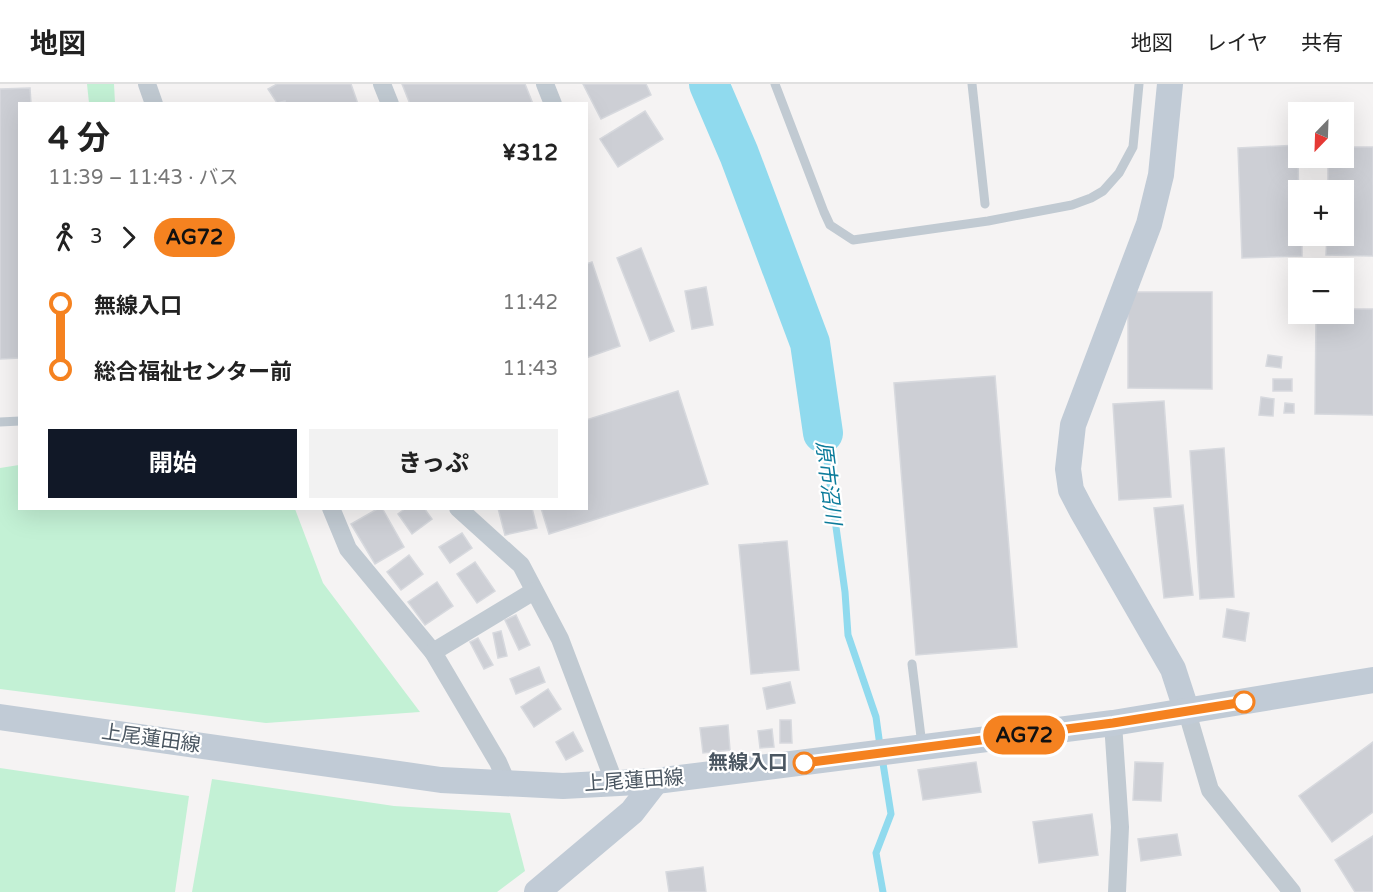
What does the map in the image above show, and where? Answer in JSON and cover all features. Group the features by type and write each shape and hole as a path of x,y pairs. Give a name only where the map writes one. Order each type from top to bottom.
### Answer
{"main road":[{"path":"1170,84 1161,175 1149,224 1073,425 1068,469 1071,490 1173,669 1187,712"},
{"name":"上尾蓮田線","path":"0,717 420,777 508,785 615,784 656,781 1113,723 1373,680"},
{"path":"540,891 632,812 656,781"}],"street":[{"path":"147,84 153,102"},
{"path":"382,84 389,102"},
{"path":"545,84 552,102"},
{"path":"332,510 348,549 433,652 498,762 508,785"},
{"path":"460,510 521,565 560,639 615,784"},
{"path":"433,652 534,591"},
{"path":"1187,712 1210,790 1292,892"},
{"path":"1113,723 1120,828 1117,892"}],"lane":[{"path":"775,84 830,225 853,240 999,219 1072,206 1091,198 1103,191 1119,173 1133,147 1139,84"},
{"path":"972,84 985,204"},
{"path":"0,422 18,422"},
{"path":"910,749 912,664"}],"green space":[{"path":"87,84 114,84 115,102 89,102"},
{"path":"18,465 18,510 295,510 323,583 420,712 266,723 0,689 0,468"},
{"path":"0,768 189,796 175,892 0,892"},
{"path":"212,779 394,806 510,813 525,871 497,892 192,892"}],"building":[{"path":"277,84 351,84 357,102 276,102 268,89"},
{"path":"402,84 525,84 532,102 409,102"},
{"path":"583,84 646,84 651,95 601,119"},
{"path":"30,88 31,102 18,102 18,358 0,359 0,89"},
{"path":"645,111 663,139 618,167 600,139"},
{"path":"1288,146 1288,168 1298,168 1298,180 1288,180 1288,246 1302,246 1302,256 1242,258 1238,148"},
{"path":"1354,147 1373,147 1373,256 1326,255 1326,246 1354,246 1354,180 1328,180 1328,168 1354,168"},
{"path":"641,248 674,331 650,341 617,258"},
{"path":"592,262 620,346 588,357 588,263"},
{"path":"706,287 713,325 692,329 685,291"},
{"path":"1128,292 1212,292 1212,389 1128,388"},
{"path":"1354,309 1373,309 1373,415 1315,414 1316,324 1354,324"},
{"path":"1268,355 1282,357 1281,368 1266,366"},
{"path":"995,376 1017,647 916,655 894,383"},
{"path":"1273,379 1292,379 1292,391 1273,391"},
{"path":"678,391 708,484 549,534 542,510 588,510 588,419"},
{"path":"1261,397 1274,399 1273,416 1259,415"},
{"path":"1164,401 1171,497 1119,500 1113,404"},
{"path":"1285,403 1294,404 1294,413 1284,413"},
{"path":"1224,448 1234,597 1200,599 1190,451"},
{"path":"1183,505 1193,595 1164,598 1154,508"},
{"path":"376,510 383,510 404,547 375,564 351,524"},
{"path":"403,510 425,510 432,519 412,534 398,514"},
{"path":"499,510 532,510 537,528 505,535"},
{"path":"462,533 472,548 450,563 439,547"},
{"path":"787,541 799,670 751,674 739,545"},
{"path":"409,555 423,574 401,590 387,572"},
{"path":"475,562 495,591 477,603 457,574"},
{"path":"437,582 453,606 425,625 408,602"},
{"path":"1227,609 1249,613 1245,641 1223,637"},
{"path":"516,615 530,645 519,650 505,620"},
{"path":"501,631 507,656 498,658 493,633"},
{"path":"478,638 493,665 484,669 470,642"},
{"path":"539,667 545,682 516,694 510,679"},
{"path":"790,682 795,703 767,709 763,688"},
{"path":"548,689 561,709 534,727 521,707"},
{"path":"780,720 791,720 792,743 780,743"},
{"path":"728,725 730,750 703,753 700,728"},
{"path":"772,729 774,747 760,748 758,731"},
{"path":"573,732 583,751 566,760 556,742"},
{"path":"1373,742 1373,812 1332,842 1299,796"},
{"path":"976,762 981,792 923,800 918,770"},
{"path":"1135,762 1163,763 1161,801 1133,800"},
{"path":"1092,814 1098,855 1039,863 1033,822"},
{"path":"1177,834 1181,855 1141,861 1138,839"},
{"path":"1373,836 1373,892 1355,892 1335,860"},
{"path":"703,867 706,892 669,892 666,872"}],"waterway":[{"name":"原市沼川","path":"709,84 739,154 810,343 823,433"},
{"name":"原市沼川","path":"823,433 845,592 848,635 876,717 880,746"},
{"name":"原市沼川","path":"882,757 891,814 876,853 883,892"}],"bus line":[{"name":"AG72","path":"804,763 1113,723 1244,702"}],"place":[{"name":"無線入口","path":"804,763"}]}
